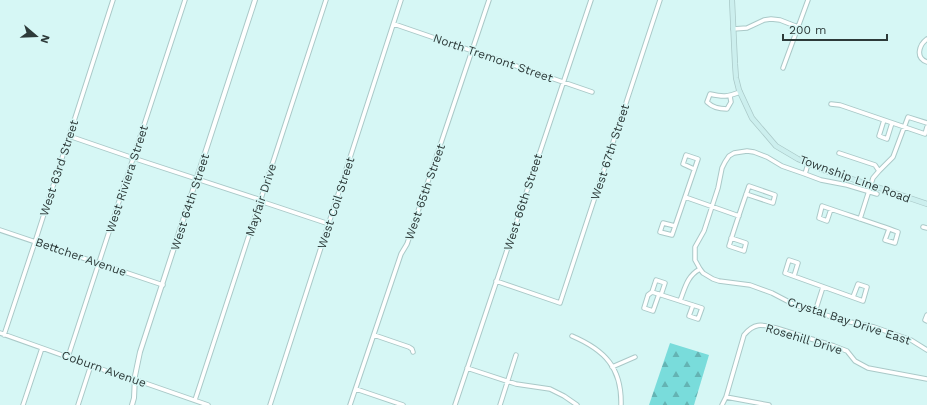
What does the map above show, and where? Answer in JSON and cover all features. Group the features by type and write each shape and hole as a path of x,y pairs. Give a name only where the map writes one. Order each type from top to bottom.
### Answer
{"main road":[{"name":"Township Line Road","path":"732,0 736,78 740,92 752,118 776,146 798,159 826,171 927,204"}],"street":[{"name":"West 63rd Street","path":"2,334 35,242 113,0"},
{"name":"West Riviera Street","path":"68,357 185,0"},
{"name":"West 64th Street","path":"132,405 135,391 137,363 140,352 255,0"},
{"name":"Mayfair Drive","path":"195,400 326,0"},
{"name":"West Coil Street","path":"270,405 401,0"},
{"name":"West 65th Street","path":"350,405 401,254 407,244 489,0"},
{"name":"West 66th Street","path":"455,405 591,0"},
{"name":"West 67th Street","path":"496,281 560,303 660,0"},
{"path":"783,68 808,0"},
{"path":"733,29 747,28 764,20 771,19 780,20 798,27"},
{"name":"North Tremont Street","path":"394,24 592,92"},
{"path":"927,39 924,41 919,52 919,56 927,62"},
{"path":"730,96 731,102 727,109 723,109 707,102 710,94 722,97 740,92"},
{"path":"831,104 840,105 925,134 927,127"},
{"path":"860,219 873,178 893,157 908,117 927,123"},
{"path":"884,120 879,136 887,139 892,123"},
{"path":"69,136 329,224"},
{"path":"680,301 690,277 694,272 700,269 695,260 694,251 696,244 704,231 718,188 722,168 729,156 734,153 747,151 754,152 767,157 782,166 821,180 847,184 877,194"},
{"path":"839,153 875,165 879,171"},
{"path":"675,226 663,223 660,232 672,235 698,159 686,155 683,164 694,169"},
{"path":"805,174 808,164"},
{"path":"731,238 746,242 744,251 729,246 731,238 738,216 746,194 749,186 775,195 772,203 746,194"},
{"path":"685,197 738,216"},
{"path":"831,209 898,232 895,243 885,240 889,229"},
{"name":"Bettcher Avenue","path":"0,230 162,285"},
{"path":"794,276 798,263 789,260 785,273 863,301 867,287 858,284 853,297"},
{"name":"Crystal Bay Drive East","path":"700,269 714,280 750,285 770,292 789,302 815,312 844,321 874,327 911,340 927,350"},
{"path":"656,280 664,283 653,311 644,308 648,295 652,292 656,280"},
{"path":"815,312 823,286"},
{"path":"652,292 660,294 680,301 693,305 702,308 698,319 689,316 693,305"},
{"path":"927,315 925,320 927,321"},
{"name":"Rosehill Drive","path":"726,397 742,338 747,331 755,326 766,325 847,351 855,361 868,368 927,379"},
{"name":"Coburn Avenue","path":"2,334 208,405"},
{"path":"374,334 409,347 413,352"},
{"path":"572,336 595,348 604,356 612,367 619,384 621,405"},
{"path":"23,405 42,348"},
{"path":"500,405 516,355"},
{"path":"612,367 635,357"},
{"path":"78,405 91,365"},
{"path":"467,368 518,384 553,391 564,396 577,405"},
{"path":"356,389 402,405"},
{"path":"722,405 726,397 769,405"}],"green space":[{"path":"670,343 709,355 694,405 649,405"}]}
